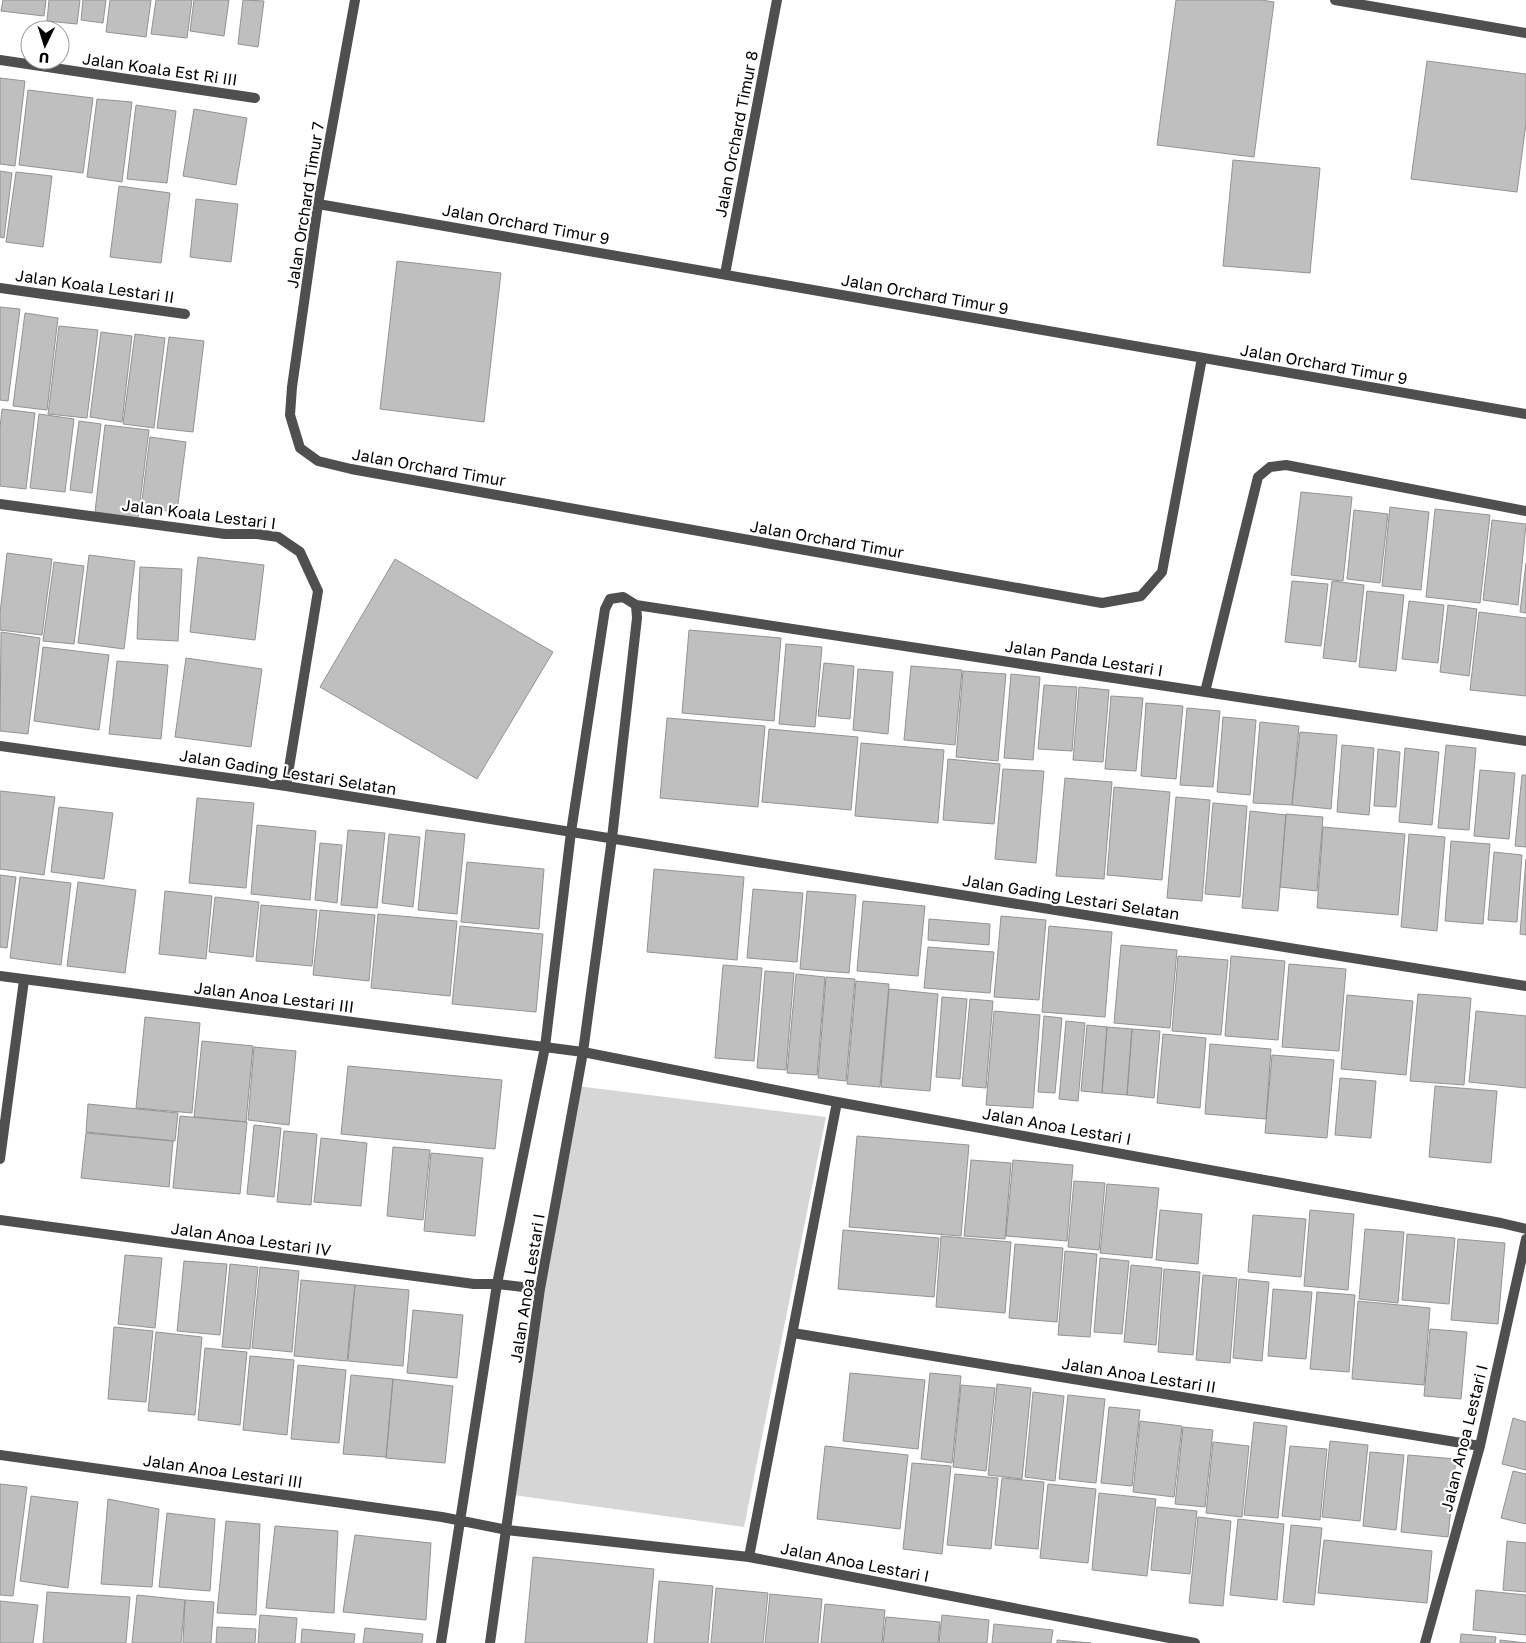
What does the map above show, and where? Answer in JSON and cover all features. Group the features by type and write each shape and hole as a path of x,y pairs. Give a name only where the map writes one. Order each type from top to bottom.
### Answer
{"street":[{"name":"Jalan Orchard Timur 7","path":"290,415 292,387 318,204 355,0"},
{"name":"Jalan Orchard Timur 8","path":"725,274 776,0"},
{"path":"1335,0 1526,33"},
{"name":"Jalan Koala Est Ri III","path":"0,60 255,98"},
{"name":"Jalan Orchard Timur 9","path":"318,204 1526,414"},
{"name":"Jalan Koala Lestari II","path":"0,288 185,314"},
{"name":"Jalan Orchard Timur","path":"290,415 300,448 318,461 351,469 1102,603 1142,596 1162,572 1202,358"},
{"path":"1205,692 1258,477 1270,467 1286,465 1526,511"},
{"name":"Jalan Koala Lestari I","path":"0,504 225,534 257,534 278,537 300,552 318,591 286,786"},
{"path":"442,1643 497,1284 545,1047 571,832 605,609 610,599 622,597 636,605 637,618 612,838 583,1052"},
{"name":"Jalan Panda Lestari I","path":"636,605 1526,741"},
{"name":"Jalan Gading Lestari Selatan","path":"0,746 286,786 1526,986"},
{"name":"Jalan Anoa Lestari III","path":"0,976 545,1047"},
{"path":"0,1159 24,980"},
{"name":"Jalan Anoa Lestari I","path":"545,1047 583,1052 837,1102 1501,1222 1526,1229"},
{"name":"Jalan Anoa Lestari I","path":"507,1530 540,1289 583,1052"},
{"path":"749,1557 837,1102"},
{"name":"Jalan Anoa Lestari IV","path":"0,1220 474,1284 497,1284 540,1289"},
{"name":"Jalan Anoa Lestari I","path":"1425,1643 1480,1446 1526,1239"},
{"name":"Jalan Anoa Lestari II","path":"793,1333 1480,1446"},
{"name":"Jalan Anoa Lestari III","path":"0,1455 442,1517"},
{"name":"Jalan Anoa Lestari I","path":"442,1517 507,1530 749,1557 1195,1643"},
{"path":"490,1643 507,1530"}],"shaded area":[{"path":"577,1086 826,1117 744,1527 513,1495"}],"building":[{"path":"3,0 46,0 44,16 1,11"},
{"path":"49,0 80,0 77,24 70,23 70,20 47,20"},
{"path":"83,0 106,0 103,23 81,20"},
{"path":"110,0 151,0 146,37 106,32"},
{"path":"156,0 192,0 187,38 151,34"},
{"path":"194,0 229,0 224,36 190,31"},
{"path":"243,0 264,1 258,47 238,44"},
{"path":"1176,0 1261,0 1274,2 1254,157 1157,145"},
{"path":"1427,61 1526,74 1526,123 1517,192 1411,179"},
{"path":"0,78 25,81 15,166 0,164"},
{"path":"28,90 93,98 83,173 19,165"},
{"path":"97,99 132,102 122,182 87,177"},
{"path":"136,105 176,111 167,183 127,179"},
{"path":"194,109 247,118 236,185 183,176"},
{"path":"1233,160 1320,168 1310,273 1223,266"},
{"path":"0,171 12,173 4,238 0,237"},
{"path":"16,172 52,176 43,247 6,242"},
{"path":"119,186 170,193 161,263 110,257"},
{"path":"196,199 238,204 231,262 190,257"},
{"path":"397,261 501,273 484,422 380,409"},
{"path":"0,307 20,309 8,401 0,400"},
{"path":"25,313 58,318 47,410 13,406"},
{"path":"59,326 98,330 87,418 48,414"},
{"path":"101,332 132,336 122,422 90,417"},
{"path":"135,334 165,338 154,428 123,424"},
{"path":"169,337 204,341 193,432 157,428"},
{"path":"2,409 35,413 26,489 0,486 0,428"},
{"path":"39,414 74,419 65,492 30,488"},
{"path":"79,421 101,424 92,493 70,490"},
{"path":"105,425 149,430 138,518 95,512"},
{"path":"150,437 186,442 177,512 141,508"},
{"path":"1301,492 1352,497 1343,581 1291,575"},
{"path":"1390,507 1429,512 1421,590 1382,586"},
{"path":"1435,509 1490,515 1480,603 1426,597"},
{"path":"1354,510 1388,514 1380,583 1347,579"},
{"path":"1492,520 1526,524 1518,605 1483,600"},
{"path":"7,553 52,559 42,635 0,630 0,613"},
{"path":"89,555 135,561 124,649 78,643"},
{"path":"198,557 264,565 255,640 190,632"},
{"path":"395,559 553,652 477,779 320,687"},
{"path":"54,562 84,566 74,644 43,641"},
{"path":"1526,563 1526,613 1520,612"},
{"path":"140,567 182,569 178,641 137,639"},
{"path":"1292,581 1328,584 1321,646 1285,642"},
{"path":"1332,581 1364,585 1356,662 1323,658"},
{"path":"1367,591 1404,595 1396,671 1359,667"},
{"path":"1409,601 1444,605 1438,663 1402,659"},
{"path":"1448,605 1477,609 1469,676 1440,672"},
{"path":"1479,612 1526,618 1526,696 1470,690"},
{"path":"689,630 781,638 774,721 682,713"},
{"path":"1,632 40,638 28,734 0,731"},
{"path":"786,644 822,647 815,727 779,724"},
{"path":"43,647 109,655 99,730 34,721"},
{"path":"186,658 262,669 251,747 175,737"},
{"path":"117,661 168,665 161,739 109,734"},
{"path":"824,663 854,666 850,719 818,716"},
{"path":"911,666 962,670 955,745 904,740"},
{"path":"858,669 893,672 888,734 853,730"},
{"path":"963,671 1006,674 998,761 956,757"},
{"path":"1011,674 1040,677 1033,760 1004,758"},
{"path":"1044,685 1077,687 1072,751 1038,749"},
{"path":"1079,687 1109,690 1103,762 1073,760"},
{"path":"1111,696 1143,698 1136,771 1105,769"},
{"path":"1146,703 1183,706 1176,779 1141,776"},
{"path":"1187,708 1220,711 1213,787 1180,785"},
{"path":"1223,717 1256,720 1250,795 1217,792"},
{"path":"667,718 765,726 758,807 660,798"},
{"path":"1260,722 1299,726 1292,805 1253,803"},
{"path":"769,729 858,737 851,810 762,802"},
{"path":"1300,732 1337,735 1331,809 1292,805"},
{"path":"861,743 944,750 938,823 855,816"},
{"path":"1342,745 1374,748 1369,815 1337,812"},
{"path":"1446,745 1476,748 1469,830 1438,828"},
{"path":"1405,748 1439,752 1432,825 1399,822"},
{"path":"1378,749 1400,752 1396,807 1374,806"},
{"path":"948,759 1000,764 994,824 943,820"},
{"path":"1003,769 1044,771 1036,863 995,859"},
{"path":"1480,770 1515,773 1509,839 1474,836"},
{"path":"1522,775 1526,775 1526,847 1515,846"},
{"path":"1065,778 1112,782 1104,879 1056,876"},
{"path":"1114,787 1170,792 1162,880 1107,875"},
{"path":"0,791 55,797 44,875 0,869"},
{"path":"1176,797 1210,800 1202,901 1167,898"},
{"path":"197,798 254,803 246,888 189,883"},
{"path":"1213,803 1247,806 1240,897 1205,894"},
{"path":"59,807 113,813 104,879 51,872"},
{"path":"1250,811 1286,815 1278,911 1242,908"},
{"path":"1286,814 1323,817 1317,891 1280,887"},
{"path":"257,825 316,831 310,900 251,894"},
{"path":"1323,827 1405,834 1398,915 1317,908"},
{"path":"348,830 385,833 377,908 341,905"},
{"path":"426,830 465,834 457,914 418,910"},
{"path":"389,834 420,837 413,907 382,903"},
{"path":"1409,834 1445,837 1437,931 1401,927"},
{"path":"1451,841 1490,844 1483,924 1445,921"},
{"path":"320,843 342,845 337,903 315,900"},
{"path":"1494,852 1522,855 1517,922 1488,920"},
{"path":"1526,859 1526,935 1520,934"},
{"path":"467,862 544,869 539,929 461,922"},
{"path":"654,869 744,877 737,960 647,952"},
{"path":"0,875 16,877 7,948 0,947"},
{"path":"20,877 71,883 61,965 10,958"},
{"path":"78,882 136,890 125,973 67,966"},
{"path":"753,889 803,893 797,962 747,958"},
{"path":"165,891 212,896 206,959 159,954"},
{"path":"807,891 856,895 849,973 800,969"},
{"path":"215,897 259,902 253,957 209,952"},
{"path":"863,901 925,906 918,976 857,971"},
{"path":"261,905 317,910 312,966 256,961"},
{"path":"320,910 375,915 369,981 313,975"},
{"path":"378,914 457,921 450,996 371,988"},
{"path":"1001,916 1046,920 1039,1000 994,997"},
{"path":"929,919 990,924 989,945 928,940"},
{"path":"460,926 543,934 536,1012 452,1004"},
{"path":"1049,926 1112,932 1105,1017 1042,1012"},
{"path":"1121,945 1177,950 1170,1028 1114,1023"},
{"path":"928,947 994,952 990,993 924,988"},
{"path":"1178,956 1228,960 1221,1035 1172,1031"},
{"path":"1231,956 1285,961 1278,1040 1225,1036"},
{"path":"1289,964 1346,969 1339,1051 1282,1047"},
{"path":"723,965 762,968 754,1061 715,1058"},
{"path":"765,971 794,973 786,1070 757,1068"},
{"path":"796,974 825,977 817,1075 787,1073"},
{"path":"826,977 855,979 846,1081 818,1078"},
{"path":"856,981 889,984 880,1087 847,1084"},
{"path":"889,989 938,994 930,1091 881,1087"},
{"path":"1418,994 1471,998 1464,1085 1410,1081"},
{"path":"1347,995 1413,1001 1406,1075 1341,1069"},
{"path":"942,997 967,999 960,1079 936,1077"},
{"path":"970,999 993,1001 986,1088 962,1086"},
{"path":"994,1011 1040,1015 1033,1108 986,1105"},
{"path":"1476,1011 1526,1016 1526,1088 1469,1082"},
{"path":"1044,1016 1062,1018 1055,1093 1038,1092"},
{"path":"145,1017 200,1023 192,1113 136,1108"},
{"path":"1066,1021 1085,1023 1078,1101 1059,1099"},
{"path":"1087,1025 1107,1027 1102,1093 1081,1091"},
{"path":"1107,1027 1132,1029 1127,1095 1102,1093"},
{"path":"1132,1029 1160,1031 1154,1098 1127,1095"},
{"path":"1163,1034 1206,1038 1200,1108 1157,1103"},
{"path":"202,1041 253,1046 246,1122 194,1117"},
{"path":"1210,1044 1271,1049 1266,1119 1205,1114"},
{"path":"254,1047 296,1051 289,1125 248,1120"},
{"path":"1272,1055 1334,1060 1327,1138 1265,1133"},
{"path":"348,1066 502,1080 495,1149 341,1134"},
{"path":"1340,1078 1376,1081 1371,1138 1335,1135"},
{"path":"1435,1086 1497,1091 1491,1163 1429,1157"},
{"path":"88,1104 178,1113 175,1141 86,1132"},
{"path":"180,1116 247,1122 240,1194 173,1188"},
{"path":"254,1125 281,1128 274,1197 247,1194"},
{"path":"284,1131 317,1134 311,1205 277,1202"},
{"path":"86,1133 173,1141 169,1187 81,1178"},
{"path":"857,1136 969,1145 961,1236 849,1227"},
{"path":"321,1138 367,1143 361,1206 314,1202"},
{"path":"393,1147 430,1150 423,1220 387,1216"},
{"path":"431,1153 483,1158 475,1236 424,1231"},
{"path":"971,1160 1011,1163 1005,1239 964,1236"},
{"path":"1013,1160 1073,1165 1067,1241 1006,1236"},
{"path":"1074,1181 1105,1183 1099,1250 1068,1247"},
{"path":"1107,1184 1159,1188 1152,1258 1100,1253"},
{"path":"1160,1210 1202,1214 1198,1264 1156,1260"},
{"path":"1310,1210 1354,1214 1348,1290 1304,1286"},
{"path":"1253,1215 1306,1219 1301,1277 1248,1272"},
{"path":"1365,1229 1404,1232 1398,1303 1359,1299"},
{"path":"843,1230 939,1238 934,1297 838,1289"},
{"path":"1407,1234 1455,1238 1449,1304 1402,1300"},
{"path":"941,1236 1011,1242 1005,1313 936,1307"},
{"path":"1458,1239 1505,1243 1498,1324 1451,1320"},
{"path":"1015,1244 1063,1248 1057,1322 1009,1318"},
{"path":"1065,1251 1097,1254 1090,1337 1058,1335"},
{"path":"125,1255 162,1258 155,1328 118,1324"},
{"path":"1100,1258 1129,1261 1122,1334 1094,1332"},
{"path":"184,1261 227,1264 220,1335 177,1331"},
{"path":"230,1264 258,1267 250,1349 222,1347"},
{"path":"1131,1265 1162,1268 1156,1345 1124,1342"},
{"path":"260,1267 299,1271 292,1352 252,1348"},
{"path":"1164,1269 1200,1272 1193,1355 1158,1352"},
{"path":"1203,1275 1237,1278 1230,1363 1196,1360"},
{"path":"1239,1279 1269,1282 1262,1361 1233,1358"},
{"path":"301,1280 355,1285 347,1361 294,1356"},
{"path":"355,1285 409,1290 403,1366 348,1361"},
{"path":"1273,1289 1312,1292 1306,1359 1268,1356"},
{"path":"1317,1292 1355,1295 1349,1372 1310,1369"},
{"path":"1358,1301 1430,1308 1424,1385 1352,1379"},
{"path":"413,1310 463,1315 457,1378 407,1373"},
{"path":"114,1327 153,1331 146,1402 108,1399"},
{"path":"1430,1329 1467,1332 1461,1399 1424,1396"},
{"path":"156,1332 202,1337 195,1415 148,1411"},
{"path":"205,1348 247,1352 240,1425 198,1420"},
{"path":"250,1356 294,1360 287,1435 243,1430"},
{"path":"298,1365 346,1370 339,1443 291,1439"},
{"path":"850,1373 925,1380 918,1449 843,1441"},
{"path":"930,1373 961,1376 952,1463 921,1459"},
{"path":"351,1375 393,1379 386,1457 343,1454"},
{"path":"393,1379 453,1386 445,1463 386,1458"},
{"path":"997,1384 1031,1388 1022,1479 988,1475"},
{"path":"961,1385 995,1388 986,1471 953,1467"},
{"path":"1033,1392 1064,1396 1055,1481 1025,1477"},
{"path":"1068,1395 1105,1399 1096,1483 1059,1479"},
{"path":"1109,1407 1140,1410 1132,1486 1101,1483"},
{"path":"1513,1418 1526,1422 1526,1470 1502,1464"},
{"path":"1140,1421 1182,1426 1174,1497 1133,1492"},
{"path":"1254,1422 1287,1426 1278,1518 1244,1515"},
{"path":"1183,1427 1213,1430 1205,1507 1175,1504"},
{"path":"1330,1441 1368,1445 1360,1521 1322,1517"},
{"path":"1213,1442 1249,1446 1242,1517 1206,1513"},
{"path":"825,1446 908,1455 900,1529 817,1519"},
{"path":"1290,1446 1327,1449 1320,1520 1282,1516"},
{"path":"1370,1452 1404,1455 1396,1530 1363,1526"},
{"path":"1408,1455 1456,1459 1448,1537 1401,1532"},
{"path":"912,1463 951,1466 942,1554 903,1549"},
{"path":"1513,1471 1526,1474 1526,1524 1501,1518"},
{"path":"955,1474 998,1478 991,1549 947,1545"},
{"path":"1002,1478 1044,1482 1038,1549 995,1545"},
{"path":"0,1484 27,1487 13,1596 0,1595"},
{"path":"1048,1484 1096,1489 1088,1563 1040,1558"},
{"path":"1099,1493 1156,1499 1147,1576 1092,1570"},
{"path":"31,1496 78,1502 68,1588 20,1581"},
{"path":"108,1499 159,1509 152,1587 101,1584"},
{"path":"1157,1507 1197,1511 1190,1574 1151,1570"},
{"path":"167,1513 215,1519 210,1591 159,1587"},
{"path":"1198,1517 1231,1521 1223,1606 1189,1603"},
{"path":"1238,1519 1284,1524 1277,1600 1230,1595"},
{"path":"226,1521 260,1524 256,1615 217,1613"},
{"path":"1291,1525 1322,1528 1314,1605 1283,1602"},
{"path":"275,1526 338,1531 334,1613 266,1608"},
{"path":"355,1535 431,1543 426,1620 343,1612"},
{"path":"1324,1540 1432,1551 1427,1603 1318,1593"},
{"path":"1507,1541 1526,1543 1526,1592 1503,1590"},
{"path":"533,1557 654,1569 647,1643 525,1643"},
{"path":"659,1581 713,1586 708,1643 654,1643"},
{"path":"716,1588 768,1593 763,1643 711,1643"},
{"path":"1476,1590 1526,1595 1526,1635 1473,1630"},
{"path":"47,1592 130,1597 126,1643 43,1643"},
{"path":"770,1594 822,1599 818,1643 765,1643"},
{"path":"137,1595 185,1600 181,1643 132,1643"},
{"path":"185,1600 214,1602 211,1643 183,1643"},
{"path":"0,1601 38,1605 33,1643 0,1643"},
{"path":"825,1604 885,1610 882,1643 821,1643"},
{"path":"260,1615 297,1618 295,1643 258,1643"},
{"path":"942,1615 989,1620 987,1643 939,1643"},
{"path":"886,1617 940,1622 938,1643 883,1643"},
{"path":"994,1624 1053,1630 1051,1643 992,1643"},
{"path":"217,1627 256,1629 255,1643 216,1643"},
{"path":"365,1628 423,1634 422,1643 363,1643"},
{"path":"302,1629 355,1634 354,1643 301,1643"},
{"path":"1461,1634 1496,1637 1495,1643 1460,1643"},
{"path":"1057,1640 1091,1643 1057,1643"},
{"path":"1500,1640 1526,1643 1500,1643"}]}
